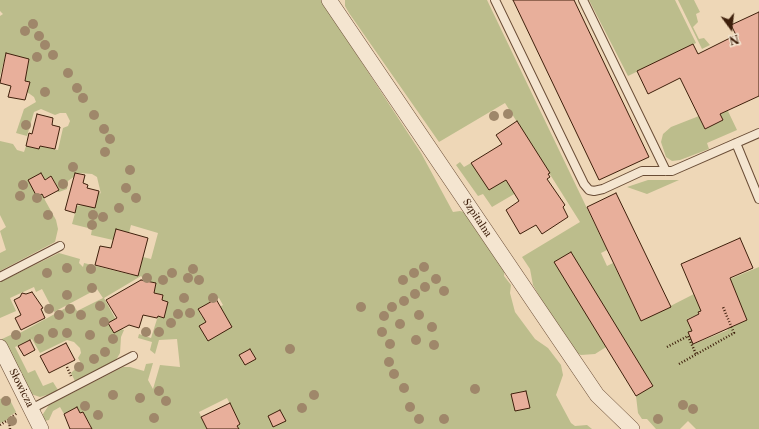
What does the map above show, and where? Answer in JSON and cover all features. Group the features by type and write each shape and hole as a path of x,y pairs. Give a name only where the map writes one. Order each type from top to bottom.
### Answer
{"street":[{"name":"Szpitalna","path":"331,0 597,395 632,429"},
{"name":"Słowicza","path":"0,347 41,429"}],"lane":[{"path":"494,0 586,187 591,190 599,191 642,171 672,171 759,132"},
{"path":"583,0 666,171"},
{"path":"736,143 759,199"},
{"path":"0,277 60,246"},
{"path":"31,408 133,356"}],"path":[{"path":"679,364 734,333 723,307"},
{"path":"667,347 688,336 696,354"},
{"path":"0,425 13,415 31,408"},
{"path":"9,419 10,429"}],"green space":[{"path":"0,0 321,0 421,153 453,212 464,212 505,267 504,276 511,285 510,293 515,312 535,339 548,348 561,365 563,375 556,395 571,423 575,426 587,425 592,429 239,429 237,426 240,424 227,398 199,412 207,429 89,429 88,427 91,426 87,419 77,408 64,414 60,407 53,411 49,420 44,421 43,414 49,405 123,367 130,367 144,371 146,364 153,363 148,380 153,389 160,365 180,367 177,339 159,340 155,354 150,350 152,342 138,338 139,334 151,338 158,316 164,317 168,302 162,300 163,295 154,293 141,276 104,298 121,329 124,330 121,337 120,353 116,360 75,381 71,373 81,363 78,358 81,353 80,348 74,342 67,340 40,353 32,339 15,347 28,373 35,370 43,386 53,382 58,390 40,397 31,394 2,339 17,332 18,334 73,304 77,311 103,298 97,289 54,312 42,289 36,292 34,287 10,298 16,311 0,318 0,282 59,253 80,259 79,263 83,267 84,263 132,275 133,272 139,273 143,257 151,259 158,233 131,225 129,233 116,230 113,240 91,235 92,229 72,224 77,206 83,205 99,191 101,194 97,177 92,174 79,173 68,181 67,189 59,192 56,191 56,184 51,176 36,184 56,220 58,229 55,242 0,271 0,253 6,250 0,231 6,227 0,215 0,141 13,144 17,150 24,152 26,146 39,149 40,146 58,150 63,128 68,126 70,121 66,113 55,115 41,109 34,112 27,136 16,133 24,109 36,102 34,97 27,92 25,81 29,60 6,53 0,76 0,16 3,14 0,11","holes":["219,298 223,305 202,317 198,309"]},
{"path":"345,0 487,0 607,250 601,253 607,266 613,263 641,321 694,294 759,267 759,429 696,429 688,421 680,429 656,429 647,419 642,419 638,413 636,396 652,386 622,337 595,354 581,355 576,353 558,329 533,285 530,269 522,257 580,222 505,103 439,142 345,6","holes":["736,293 747,320 735,325","718,304 728,330 694,344 689,333 692,331 687,319 699,314 698,312"]},
{"path":"589,0 675,0 696,43 628,76"},
{"path":"678,0 694,0 700,12 696,14 698,22 693,27 699,39 704,38 710,45 702,49"},
{"path":"706,65 737,130 707,143 709,149 680,160 672,161 666,157 661,142 663,134 671,127 699,116 705,129 723,120 699,69"},
{"path":"460,162 464,167 471,163 489,189 533,164 545,176 492,207 483,194 478,196 456,165"},
{"path":"648,180 679,180 647,194 627,187"},
{"path":"8,396 16,412 6,421 0,423 0,399"}],"building":[{"path":"513,0 574,0 649,157 599,180"},
{"path":"759,12 759,96 720,114 723,120 705,129 680,78 648,94 637,71 693,44 698,54 736,35 731,25"},
{"path":"6,53 29,59 25,81 30,82 25,100 8,97 11,86 0,83"},
{"path":"37,114 53,118 52,125 60,127 55,149 40,146 39,149 26,146 29,133 32,134"},
{"path":"517,121 550,173 548,174 550,177 547,179 565,205 563,207 568,217 542,234 536,225 520,234 506,210 519,201 506,180 489,190 471,163 502,144 496,135"},
{"path":"41,173 45,180 51,176 59,190 44,198 42,194 37,197 28,180"},
{"path":"75,173 85,175 83,183 88,185 87,188 99,191 95,208 77,204 75,213 65,210"},
{"path":"616,193 671,307 641,321 587,207"},
{"path":"116,229 148,238 138,276 95,265 100,246 111,248"},
{"path":"740,238 753,268 730,278 747,320 693,344 688,332 692,331 687,320 699,314 698,312 701,311 681,264"},
{"path":"571,252 653,386 636,396 554,262"},
{"path":"141,280 156,283 154,293 163,295 162,300 168,302 164,318 143,315 139,328 129,325 114,333 108,323 117,318 106,300"},
{"path":"32,292 43,308 41,309 45,318 21,330 15,318 21,315 14,300 20,297 22,293 26,294"},
{"path":"216,299 232,327 208,341 199,326 206,322 198,309"},
{"path":"30,340 35,350 24,356 18,346"},
{"path":"66,343 75,360 49,373 40,356"},
{"path":"250,349 256,359 245,365 239,355"},
{"path":"526,391 530,408 515,411 511,394"},
{"path":"230,403 240,424 237,426 239,429 207,429 201,417"},
{"path":"77,407 80,413 83,412 92,429 70,429 64,414"},
{"path":"280,410 286,421 273,427 268,416"}]}
